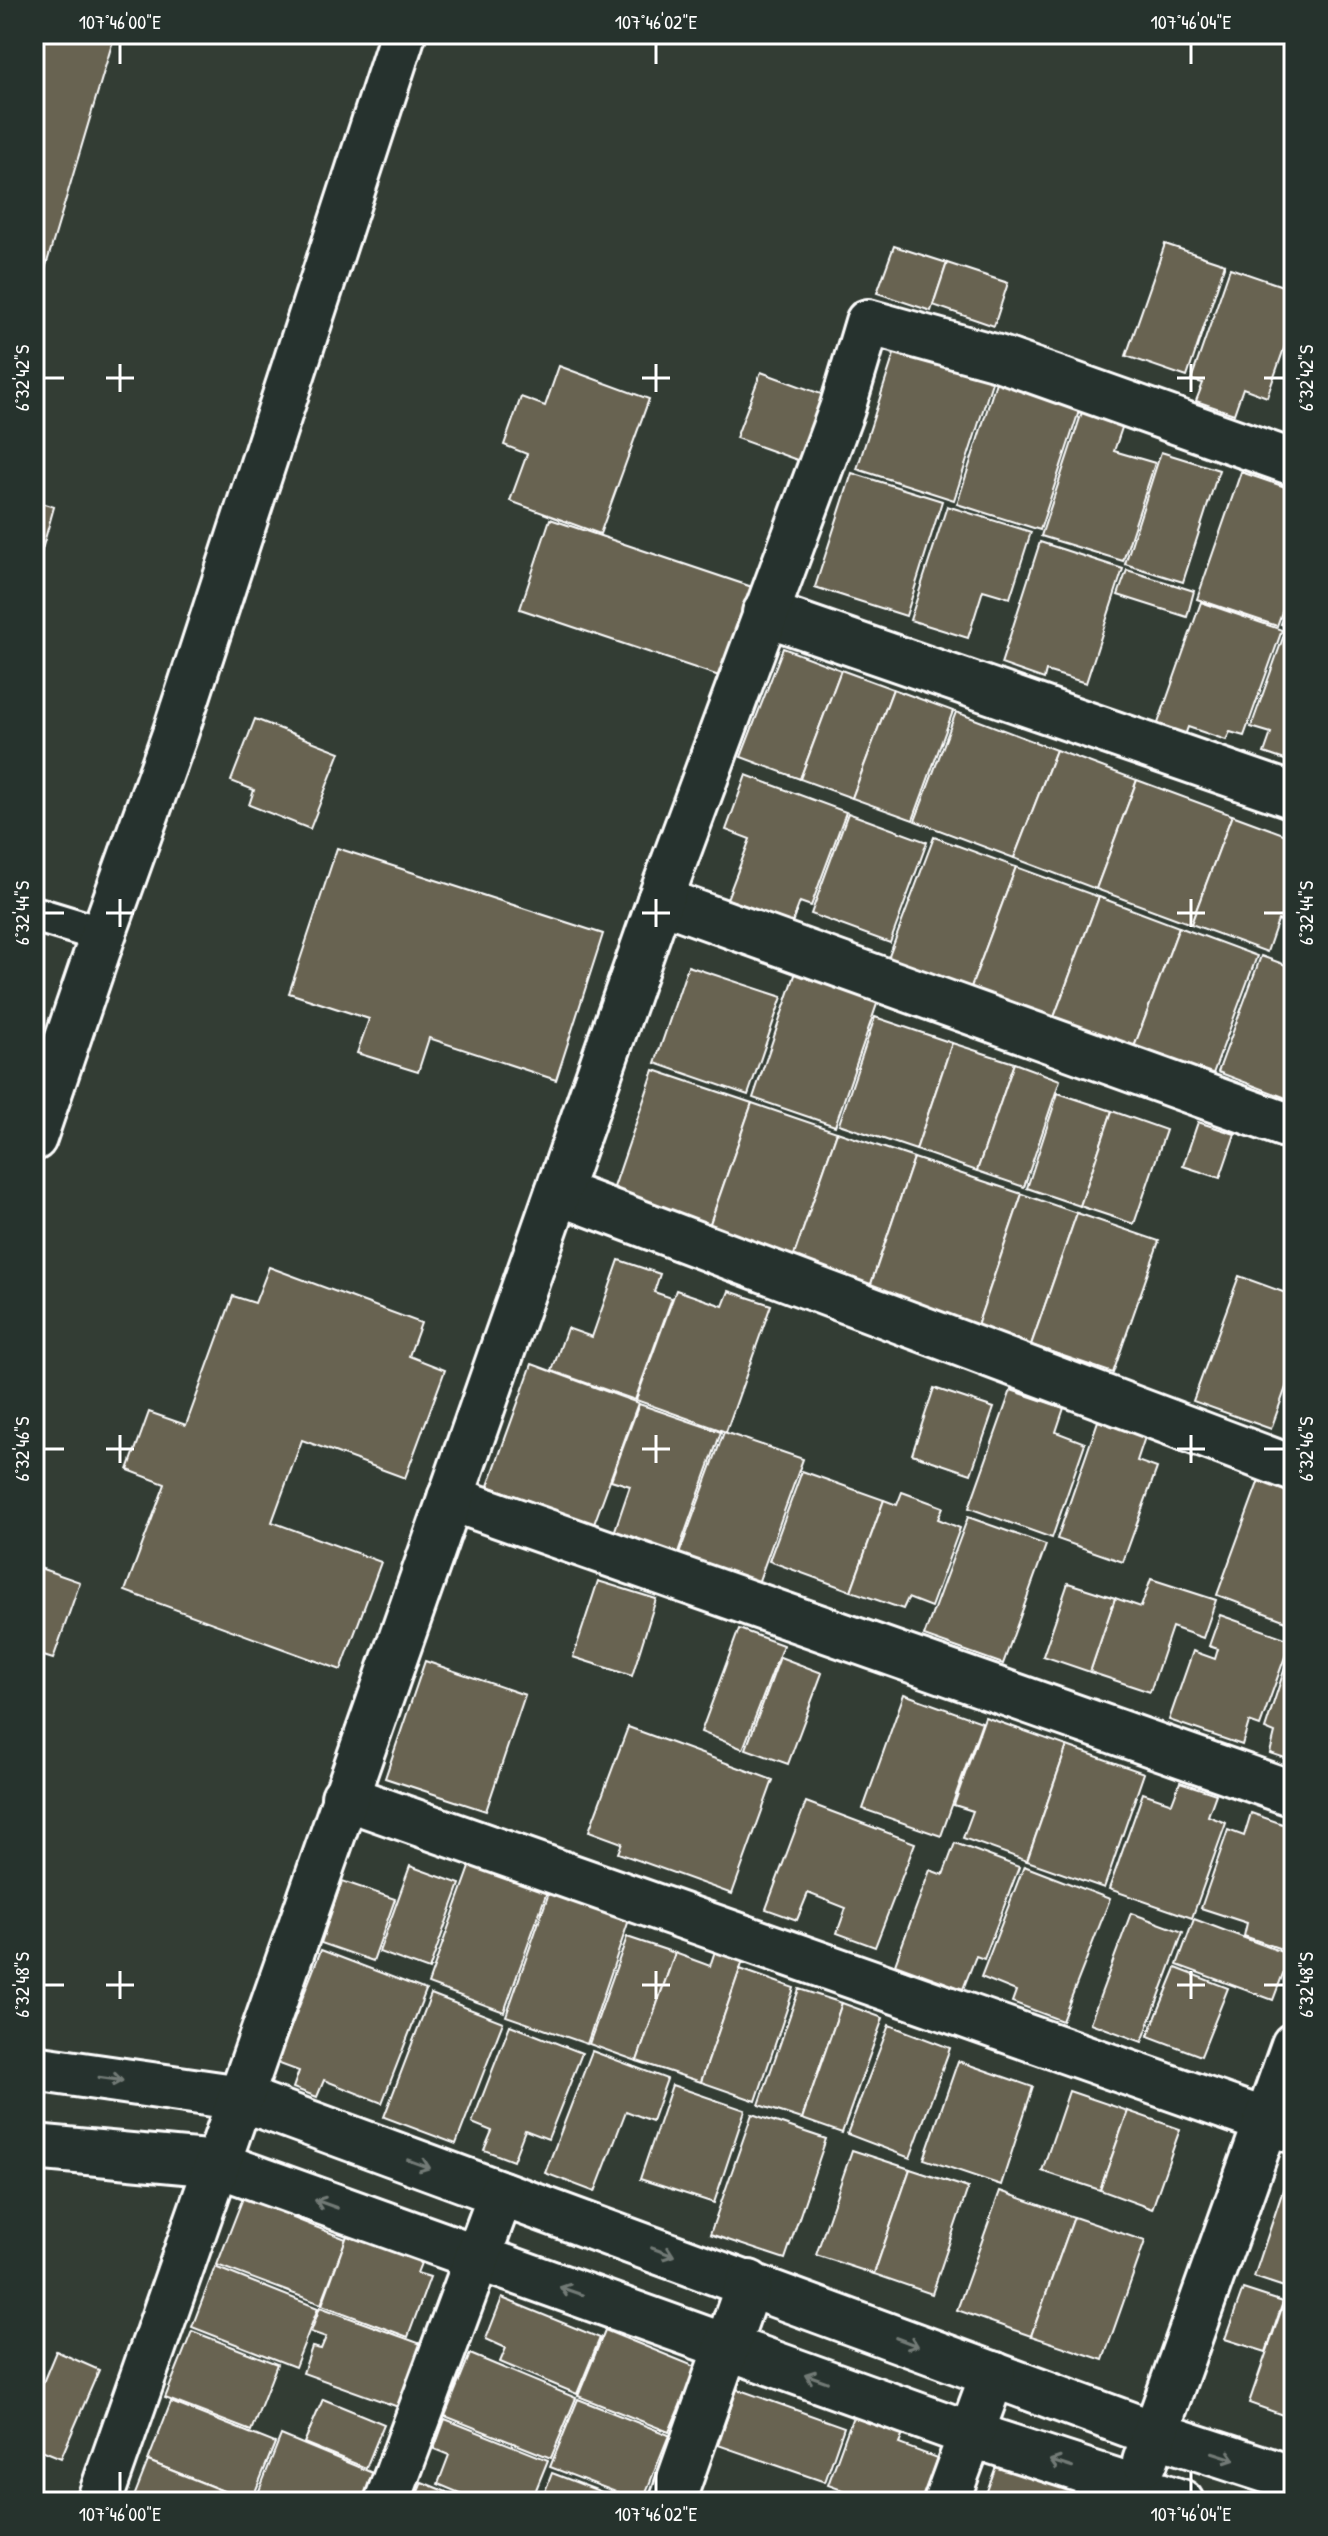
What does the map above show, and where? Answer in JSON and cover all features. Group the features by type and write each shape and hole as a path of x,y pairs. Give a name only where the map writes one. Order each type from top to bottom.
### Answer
{"street":[{"path":"34,1138 175,734 403,34"},
{"path":"99,2502 660,900 842,409 868,322 998,358 1294,463"},
{"path":"765,613 1294,796"},
{"path":"660,900 1294,1128"},
{"path":"558,1192 1294,1469"},
{"path":"450,1498 1294,1794"},
{"path":"344,1797 1280,2126"},
{"path":"1136,2487 1280,2126 1294,2045"},
{"path":"34,2068 241,2098 1155,2434 1294,2479"},
{"path":"34,2147 217,2164 970,2434 1181,2502"},
{"path":"387,2502 501,2194"},
{"path":"672,2502 749,2283"},
{"path":"946,2502 993,2374"}],"lane":[{"path":"34,914 103,935"}],"building":[{"path":"34,34 115,34 34,306"},
{"path":"1165,244 1225,264 1187,377 1126,356"},
{"path":"894,246 947,263 931,311 877,293"},
{"path":"947,263 1008,283 994,326 933,305"},
{"path":"1230,268 1294,290 1294,320 1267,397 1243,388 1234,414 1196,401 1203,383 1191,380"},
{"path":"896,348 993,379 954,500 857,469"},
{"path":"559,366 649,399 600,534 510,501 527,454 504,445 521,397 545,406"},
{"path":"761,372 824,395 800,461 736,438"},
{"path":"996,382 1080,408 1040,530 957,504"},
{"path":"1083,409 1124,422 1114,451 1155,463 1123,561 1041,536"},
{"path":"1161,452 1219,470 1183,582 1125,564"},
{"path":"1241,472 1294,490 1294,578 1277,626 1197,599"},
{"path":"852,473 942,501 906,616 815,587"},
{"path":"34,501 54,507 34,578"},
{"path":"947,506 1031,532 1010,598 983,590 968,638 910,620"},
{"path":"550,519 755,588 725,678 520,609"},
{"path":"1040,542 1123,569 1086,683 1046,671 1044,679 1001,664"},
{"path":"1127,570 1194,591 1187,617 1118,595"},
{"path":"1294,588 1294,628 1281,624"},
{"path":"1201,602 1282,630 1244,736 1230,732 1226,740 1188,727 1184,738 1156,729"},
{"path":"1285,632 1294,635 1294,763 1264,753 1271,733 1251,727"},
{"path":"783,648 841,670 800,779 741,757"},
{"path":"841,670 893,689 852,798 800,779"},
{"path":"893,689 953,711 913,820 852,798"},
{"path":"956,712 1056,750 1014,858 915,821"},
{"path":"255,719 340,752 310,829 249,805 254,790 231,781"},
{"path":"1056,750 1137,780 1096,889 1014,858"},
{"path":"746,775 846,812 811,906 800,902 792,923 727,899 750,839 726,830"},
{"path":"1137,780 1232,815 1191,924 1096,889"},
{"path":"848,813 927,842 890,943 811,914"},
{"path":"1232,815 1294,838 1294,925 1278,920 1267,952 1191,924"},
{"path":"934,837 1016,867 970,990 888,959"},
{"path":"337,848 603,934 556,1080 429,1038 418,1072 357,1053 369,1019 289,993"},
{"path":"1016,867 1099,897 1053,1020 970,990"},
{"path":"1099,897 1179,927 1133,1050 1053,1020"},
{"path":"1179,927 1257,956 1211,1079 1133,1050"},
{"path":"1261,956 1294,968 1294,1101 1218,1072"},
{"path":"688,966 782,997 748,1095 655,1063"},
{"path":"796,972 878,1001 835,1126 753,1098"},
{"path":"875,1017 952,1043 916,1150 839,1124"},
{"path":"952,1043 1014,1063 977,1171 916,1150"},
{"path":"1014,1063 1060,1080 1024,1187 977,1171"},
{"path":"654,1070 752,1103 706,1235 609,1202"},
{"path":"1058,1093 1112,1111 1080,1206 1027,1188"},
{"path":"752,1103 837,1132 791,1264 706,1235"},
{"path":"1112,1111 1166,1130 1134,1224 1080,1206"},
{"path":"1198,1122 1235,1134 1220,1178 1183,1166"},
{"path":"837,1132 914,1158 869,1290 791,1264"},
{"path":"914,1158 1022,1194 977,1326 869,1290"},
{"path":"1022,1194 1077,1213 1031,1345 977,1326"},
{"path":"1077,1213 1159,1241 1113,1373 1031,1345"},
{"path":"619,1260 660,1274 654,1292 672,1298 635,1400 552,1371 567,1328 592,1337"},
{"path":"269,1267 421,1323 409,1356 445,1370 405,1478 302,1440 272,1522 381,1562 341,1670 125,1591 165,1484 128,1470 149,1412 186,1425 233,1296 255,1303"},
{"path":"1239,1276 1294,1296 1294,1365 1271,1429 1193,1401"},
{"path":"676,1290 723,1306 729,1291 771,1305 726,1432 636,1400"},
{"path":"532,1364 638,1403 594,1524 488,1486"},
{"path":"934,1388 994,1408 971,1474 912,1454"},
{"path":"1011,1390 1064,1408 1056,1432 1085,1443 1052,1538 969,1508"},
{"path":"639,1404 721,1432 677,1555 614,1533 630,1486 611,1480"},
{"path":"1098,1421 1145,1437 1137,1461 1157,1468 1123,1562 1057,1539"},
{"path":"724,1432 803,1459 757,1586 678,1557"},
{"path":"802,1471 884,1500 851,1591 769,1561"},
{"path":"1259,1480 1294,1493 1294,1600 1286,1621 1217,1595"},
{"path":"902,1492 943,1507 938,1519 960,1528 931,1607 908,1598 903,1609 851,1591 884,1500 897,1505"},
{"path":"968,1517 1046,1545 1003,1664 924,1636"},
{"path":"34,1566 80,1582 53,1659 34,1653"},
{"path":"1151,1579 1216,1600 1203,1638 1172,1627 1150,1692 1090,1672 1115,1598 1141,1607"},
{"path":"598,1581 656,1599 632,1676 573,1657"},
{"path":"1068,1583 1115,1598 1090,1672 1043,1656"},
{"path":"1220,1615 1291,1640 1260,1726 1249,1722 1242,1745 1169,1720 1193,1651 1215,1659 1218,1649 1209,1646"},
{"path":"739,1629 783,1645 743,1749 701,1732"},
{"path":"1294,1640 1294,1761 1270,1753 1275,1733 1265,1729"},
{"path":"780,1657 822,1673 788,1764 746,1749"},
{"path":"425,1661 525,1695 486,1811 385,1778"},
{"path":"904,1694 982,1722 941,1836 863,1809"},
{"path":"985,1717 1067,1746 1027,1861 963,1838 973,1811 954,1805"},
{"path":"628,1727 773,1780 732,1894 618,1853 622,1843 589,1831"},
{"path":"1067,1746 1144,1773 1104,1888 1027,1861"},
{"path":"1180,1782 1216,1794 1208,1816 1226,1823 1192,1918 1109,1889 1143,1793 1172,1803"},
{"path":"806,1802 915,1843 875,1947 837,1933 846,1908 808,1893 797,1920 766,1909"},
{"path":"1251,1813 1294,1828 1294,1931 1287,1951 1244,1936 1247,1923 1201,1908 1228,1830 1244,1836"},
{"path":"955,1843 1019,1867 984,1959 976,1956 963,1989 895,1964 930,1870 943,1875"},
{"path":"473,1859 549,1886 504,2012 428,1984"},
{"path":"410,1866 460,1884 429,1970 379,1952"},
{"path":"1024,1866 1110,1899 1062,2021 1012,2002 1016,1991 981,1977"},
{"path":"342,1881 395,1899 373,1961 321,1943"},
{"path":"550,1890 630,1917 587,2044 506,2016"},
{"path":"1131,1913 1183,1932 1142,2042 1090,2023"},
{"path":"1194,1919 1290,1955 1273,2000 1177,1965"},
{"path":"627,1937 675,1953 637,2061 589,2044"},
{"path":"716,1948 744,1958 701,2082 637,2061 675,1953 710,1966"},
{"path":"321,1950 426,1990 382,2103 324,2080 317,2097 293,2088 299,2071 277,2063"},
{"path":"1176,1968 1228,1988 1201,2056 1148,2036"},
{"path":"740,1969 794,1988 756,2101 701,2082"},
{"path":"799,1989 842,2003 802,2119 759,2105"},
{"path":"431,1994 503,2022 456,2144 384,2117"},
{"path":"842,2003 883,2018 842,2133 802,2119"},
{"path":"510,2025 582,2053 548,2139 525,2130 513,2161 484,2150 492,2131 472,2123"},
{"path":"889,2025 950,2048 910,2158 847,2134"},
{"path":"592,2051 667,2079 652,2121 626,2111 595,2192 545,2173"},
{"path":"958,2061 1033,2087 1001,2185 924,2159"},
{"path":"672,2085 745,2110 714,2203 640,2179"},
{"path":"1069,2091 1128,2111 1100,2190 1042,2171"},
{"path":"1128,2111 1180,2129 1152,2209 1100,2190"},
{"path":"752,2114 826,2139 785,2259 710,2234"},
{"path":"852,2150 910,2169 874,2274 816,2255"},
{"path":"1294,2157 1294,2271 1287,2288 1254,2277"},
{"path":"910,2169 968,2188 932,2294 874,2274"},
{"path":"248,2185 299,2204 293,2218 346,2239 321,2304 217,2265"},
{"path":"1000,2191 1074,2217 1031,2336 957,2310"},
{"path":"1074,2217 1145,2241 1103,2360 1031,2336"},
{"path":"349,2230 423,2258 417,2273 430,2277 408,2337 322,2305"},
{"path":"215,2267 318,2308 295,2367 192,2327"},
{"path":"1243,2289 1283,2302 1266,2352 1225,2339"},
{"path":"502,2298 600,2338 577,2394 500,2362 506,2348 486,2339"},
{"path":"1284,2302 1294,2306 1294,2419 1249,2403"},
{"path":"320,2307 424,2345 401,2408 303,2373 312,2347 321,2349 326,2337 311,2332"},
{"path":"605,2330 696,2367 669,2432 578,2396"},
{"path":"192,2331 277,2364 251,2431 165,2398"},
{"path":"56,2351 99,2370 61,2458 34,2447 34,2404"},
{"path":"470,2354 576,2398 551,2458 445,2416"},
{"path":"737,2389 844,2427 825,2482 718,2445"},
{"path":"323,2399 384,2424 366,2468 304,2443"},
{"path":"578,2399 669,2435 642,2502 550,2467"},
{"path":"171,2402 275,2443 251,2502 148,2461"},
{"path":"856,2408 906,2427 899,2444 937,2458 921,2502 875,2502 828,2485"},
{"path":"445,2419 548,2460 531,2502 481,2502 438,2484 449,2455 434,2449"},
{"path":"281,2435 380,2476 369,2502 255,2501"},
{"path":"999,2458 1108,2496 1106,2502 983,2502"},
{"path":"148,2461 251,2502 132,2502"},
{"path":"552,2473 628,2502 541,2502"},
{"path":"422,2482 471,2502 414,2502"}]}
